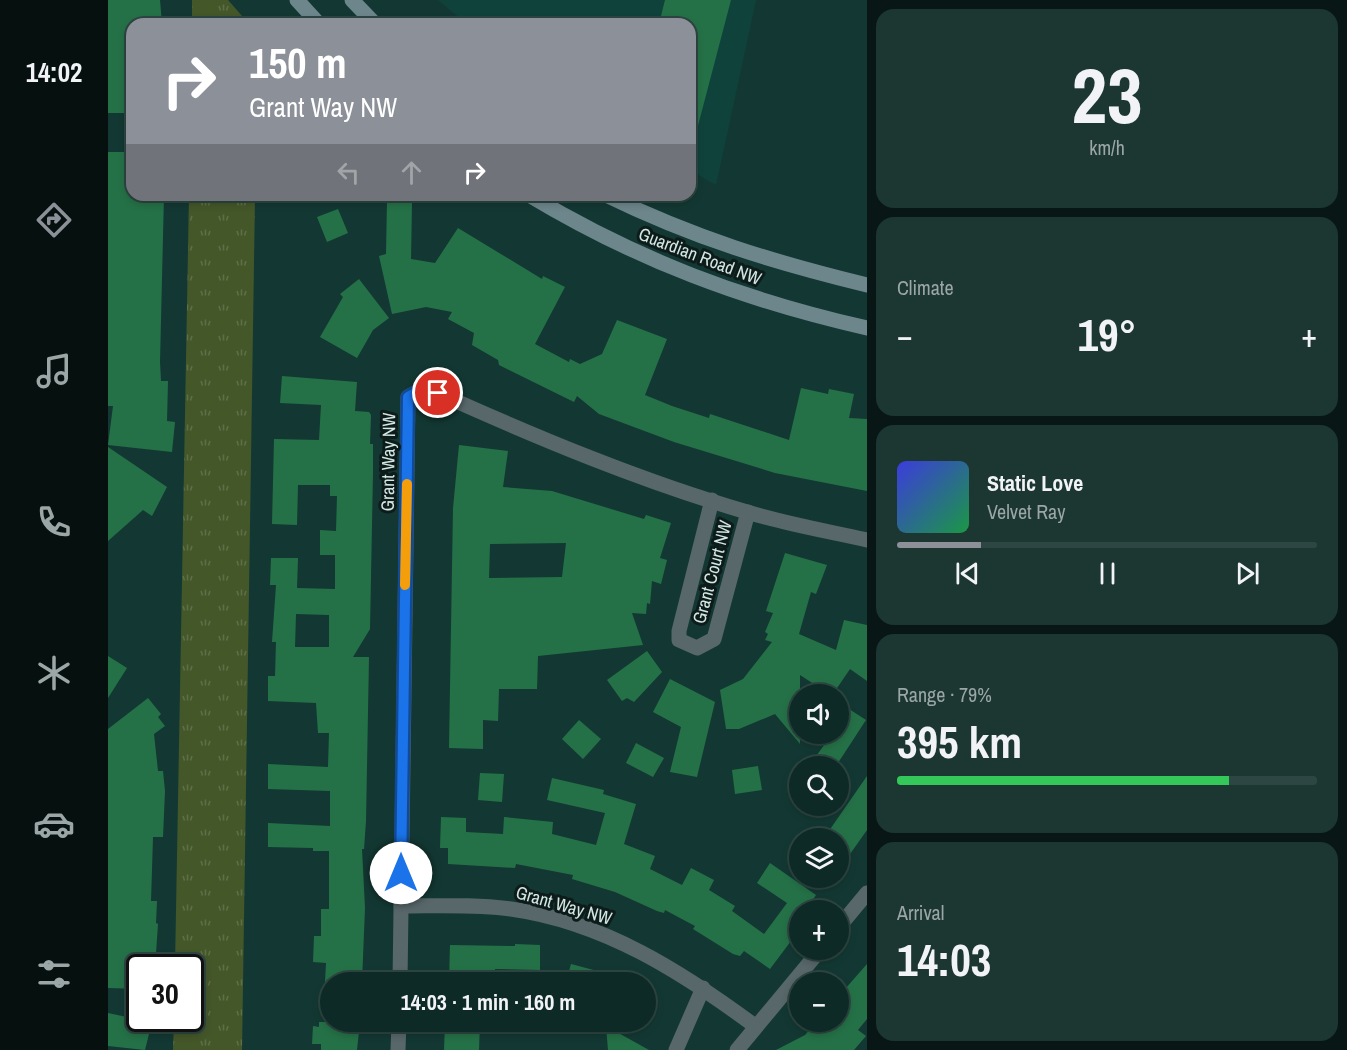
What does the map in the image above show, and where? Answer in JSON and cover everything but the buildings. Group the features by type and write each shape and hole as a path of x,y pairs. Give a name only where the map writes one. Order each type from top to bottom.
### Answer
{"main road":[{"path":"297,0 314,18"},
{"path":"352,0 369,18"},
{"name":"Guardian Road NW","path":"540,201 663,266 760,300 867,328"},
{"name":"Guardian Road NW","path":"619,201 745,254 867,285"}],"street":[{"name":"Grant Way NW","path":"400,972 408,397 420,390 438,393 550,443 712,500 748,512 867,540"},
{"name":"Grant Court NW","path":"712,500 679,631 679,640 686,645 697,648 714,639 748,512"},
{"path":"849,915 867,893"},
{"name":"Grant Way NW","path":"401,906 486,906 547,917 609,937 672,967 755,1026"},
{"path":"737,1050 811,960"},
{"path":"676,1050 703,988"},
{"path":"398,1050 399,1032"}],"shaded area":[{"path":"438,0 756,0 716,185 696,173 696,18 460,18"}],"green space":[{"path":"192,0 228,0 244,18 192,18"},
{"path":"189,201 255,201 242,1050 173,1050 174,1032 204,1032 204,954 175,954"}],"slow traffic":[{"path":"405,585 407,484"}],"route":[{"path":"401,873 408,397 420,390 438,393"}]}
